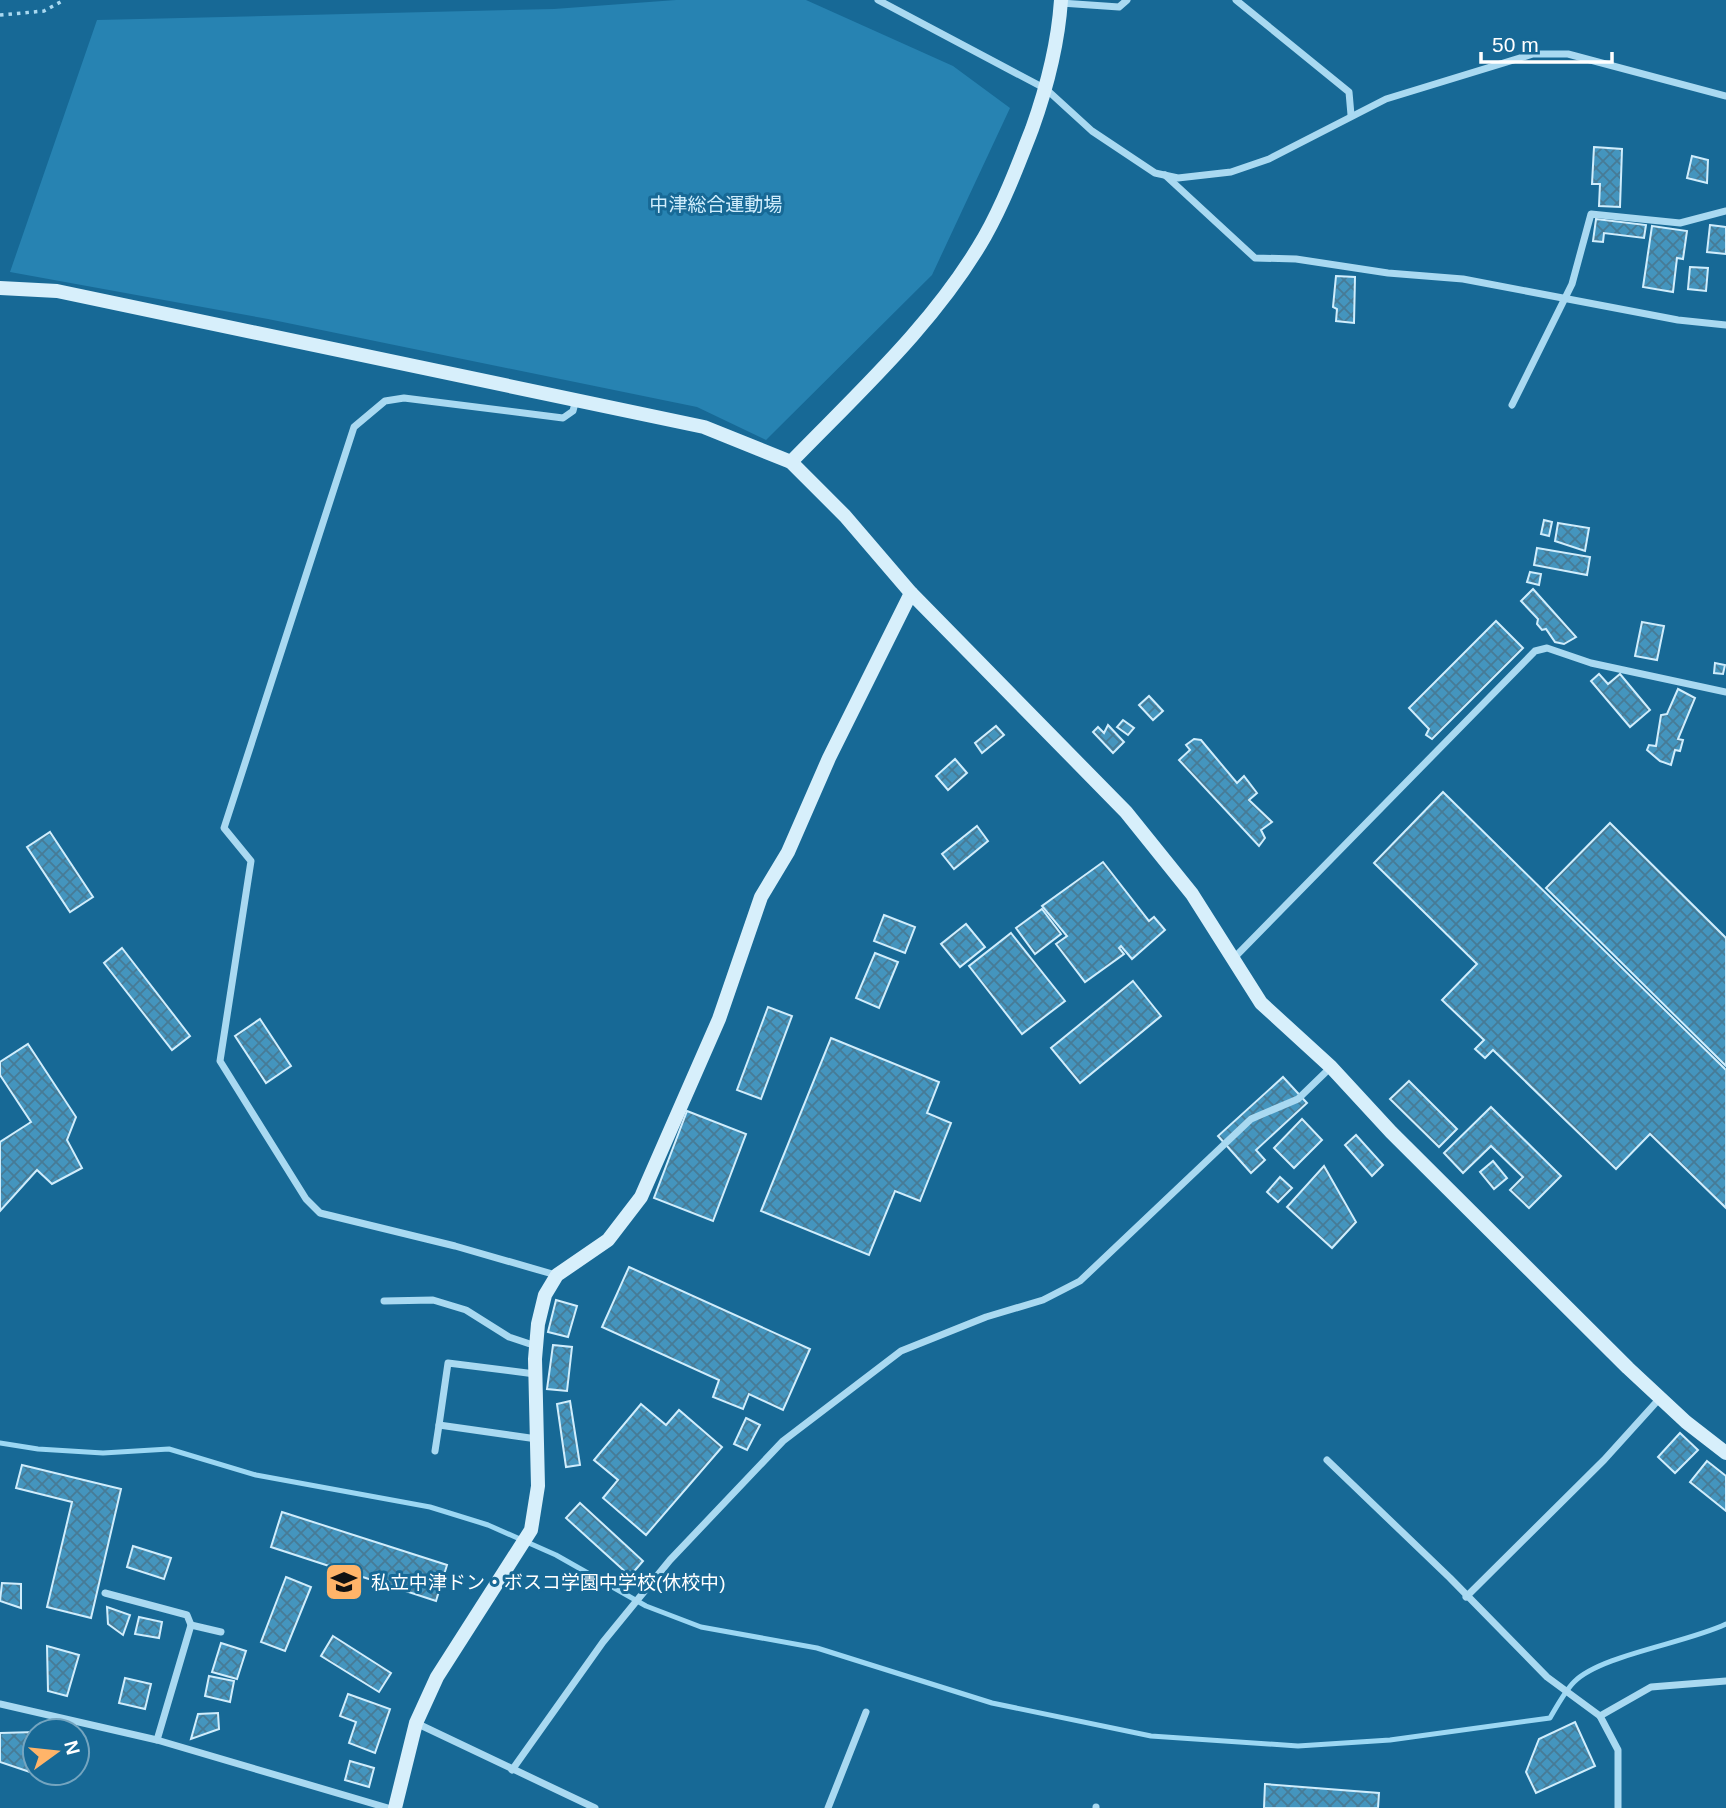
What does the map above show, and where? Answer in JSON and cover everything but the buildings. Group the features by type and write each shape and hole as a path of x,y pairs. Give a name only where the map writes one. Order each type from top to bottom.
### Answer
{"street":[{"path":"878,0 1046,89 1092,131 1155,173 1178,178 1231,172 1269,159 1351,114 1386,99 1533,54 1568,54 1726,96"},
{"path":"792,462 903,345 934,308 984,237 1019,164 1046,89 1061,2 1119,8 1127,0"},
{"path":"1236,0 1349,92 1351,114"},
{"path":"1165,175 1255,258 1296,259 1388,273 1463,279 1565,299 1726,325"},
{"path":"1512,405 1565,299 1591,214 1680,223 1726,211"},
{"path":"0,288 57,291 704,427 792,462 845,516 911,593 1126,812 1192,894 1261,1003 1331,1067 1420,1161 1628,1368 1686,1422 1726,1453"},
{"path":"557,1275 455,1246 320,1213 306,1199 220,1061 251,861 224,828 355,427 370,411 386,401 563,418 573,411 576,399"},
{"path":"395,1808 416,1723 438,1677 531,1531 538,1486 536,1346 545,1295 557,1275 608,1240 641,1197 719,1020 761,897 788,852 829,758 911,593"},
{"path":"1233,959 1535,651 1547,648 1591,663 1726,692"},
{"path":"512,1770 603,1642 670,1560 783,1441 901,1351 986,1317 1043,1300 1080,1282 1251,1119 1298,1099 1331,1067"},
{"path":"384,1301 433,1300 466,1310 509,1338 536,1346"},
{"path":"435,1451 448,1363 536,1374"},
{"path":"1466,1597 1604,1460 1661,1397"},
{"path":"439,1425 538,1439"},
{"path":"1326,1460 1547,1677 1600,1716 1618,1750 1618,1808"},
{"path":"105,1593 187,1615 191,1625 157,1740"},
{"path":"191,1625 221,1632"},
{"path":"1600,1716 1651,1687 1726,1681"},
{"path":"0,1704 157,1740 388,1808"},
{"path":"828,1808 866,1712"},
{"path":"416,1723 595,1808"}],"path":[{"path":"0,15 44,11 64,0"}],"green space":[{"name":"中津総合運動場","path":"676,0 806,0 953,66 1010,108 932,275 766,440 697,407 268,319 10,272 97,20 554,9"}],"waterway":[{"path":"0,1443 38,1449 103,1453 169,1449 256,1475 430,1507 488,1525 556,1555 646,1606 701,1627 817,1648 992,1703 1151,1736 1298,1746 1390,1740 1550,1718 1574,1682 1586,1673 1603,1664 1726,1624"}],"place":[{"name":"私立中津ドン・ボスコ学園中学校(休校中)","path":"344,1582"}]}
